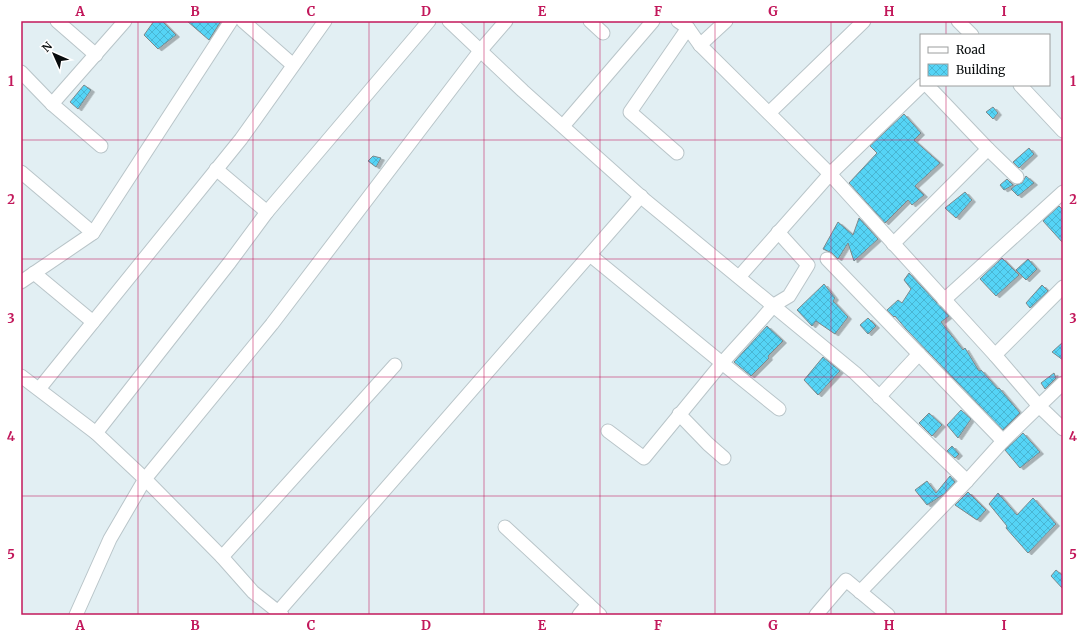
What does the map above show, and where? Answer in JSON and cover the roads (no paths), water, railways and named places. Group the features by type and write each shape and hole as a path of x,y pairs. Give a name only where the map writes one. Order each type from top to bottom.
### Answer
{"street":[{"path":"57,21 96,55"},
{"path":"52,104 125,21"},
{"path":"21,282 93,233 230,21"},
{"path":"243,21 293,65"},
{"path":"38,389 241,139 325,21"},
{"path":"96,433 230,262 267,212 429,21"},
{"path":"448,21 641,196 855,373 967,481"},
{"path":"590,21 604,33"},
{"path":"563,126 653,21"},
{"path":"700,45 726,21"},
{"path":"769,113 864,21"},
{"path":"958,21 969,34"},
{"path":"76,615 110,540 145,479 272,324 500,23"},
{"path":"677,153 630,112 683,24 700,45 830,174 1063,430"},
{"path":"21,72 52,104 101,146"},
{"path":"739,277 830,174 921,86"},
{"path":"928,86 1017,177"},
{"path":"1021,86 1063,130"},
{"path":"893,244 988,149"},
{"path":"216,169 267,212"},
{"path":"21,172 93,233"},
{"path":"944,300 1063,192"},
{"path":"21,376 96,433 145,479 222,557 253,592 280,613 641,196"},
{"path":"608,431 644,458 679,414 774,305 789,296 808,265 778,232"},
{"path":"590,255 779,409"},
{"path":"827,259 1003,441"},
{"path":"34,273 93,322"},
{"path":"995,355 1063,287"},
{"path":"879,397 919,354"},
{"path":"222,557 395,365"},
{"path":"860,592 967,481 1003,441 1063,382"},
{"path":"679,414 724,458"},
{"path":"505,527 600,615"},
{"path":"816,615 846,580 888,615"},
{"path":"579,615 588,604"}]}
